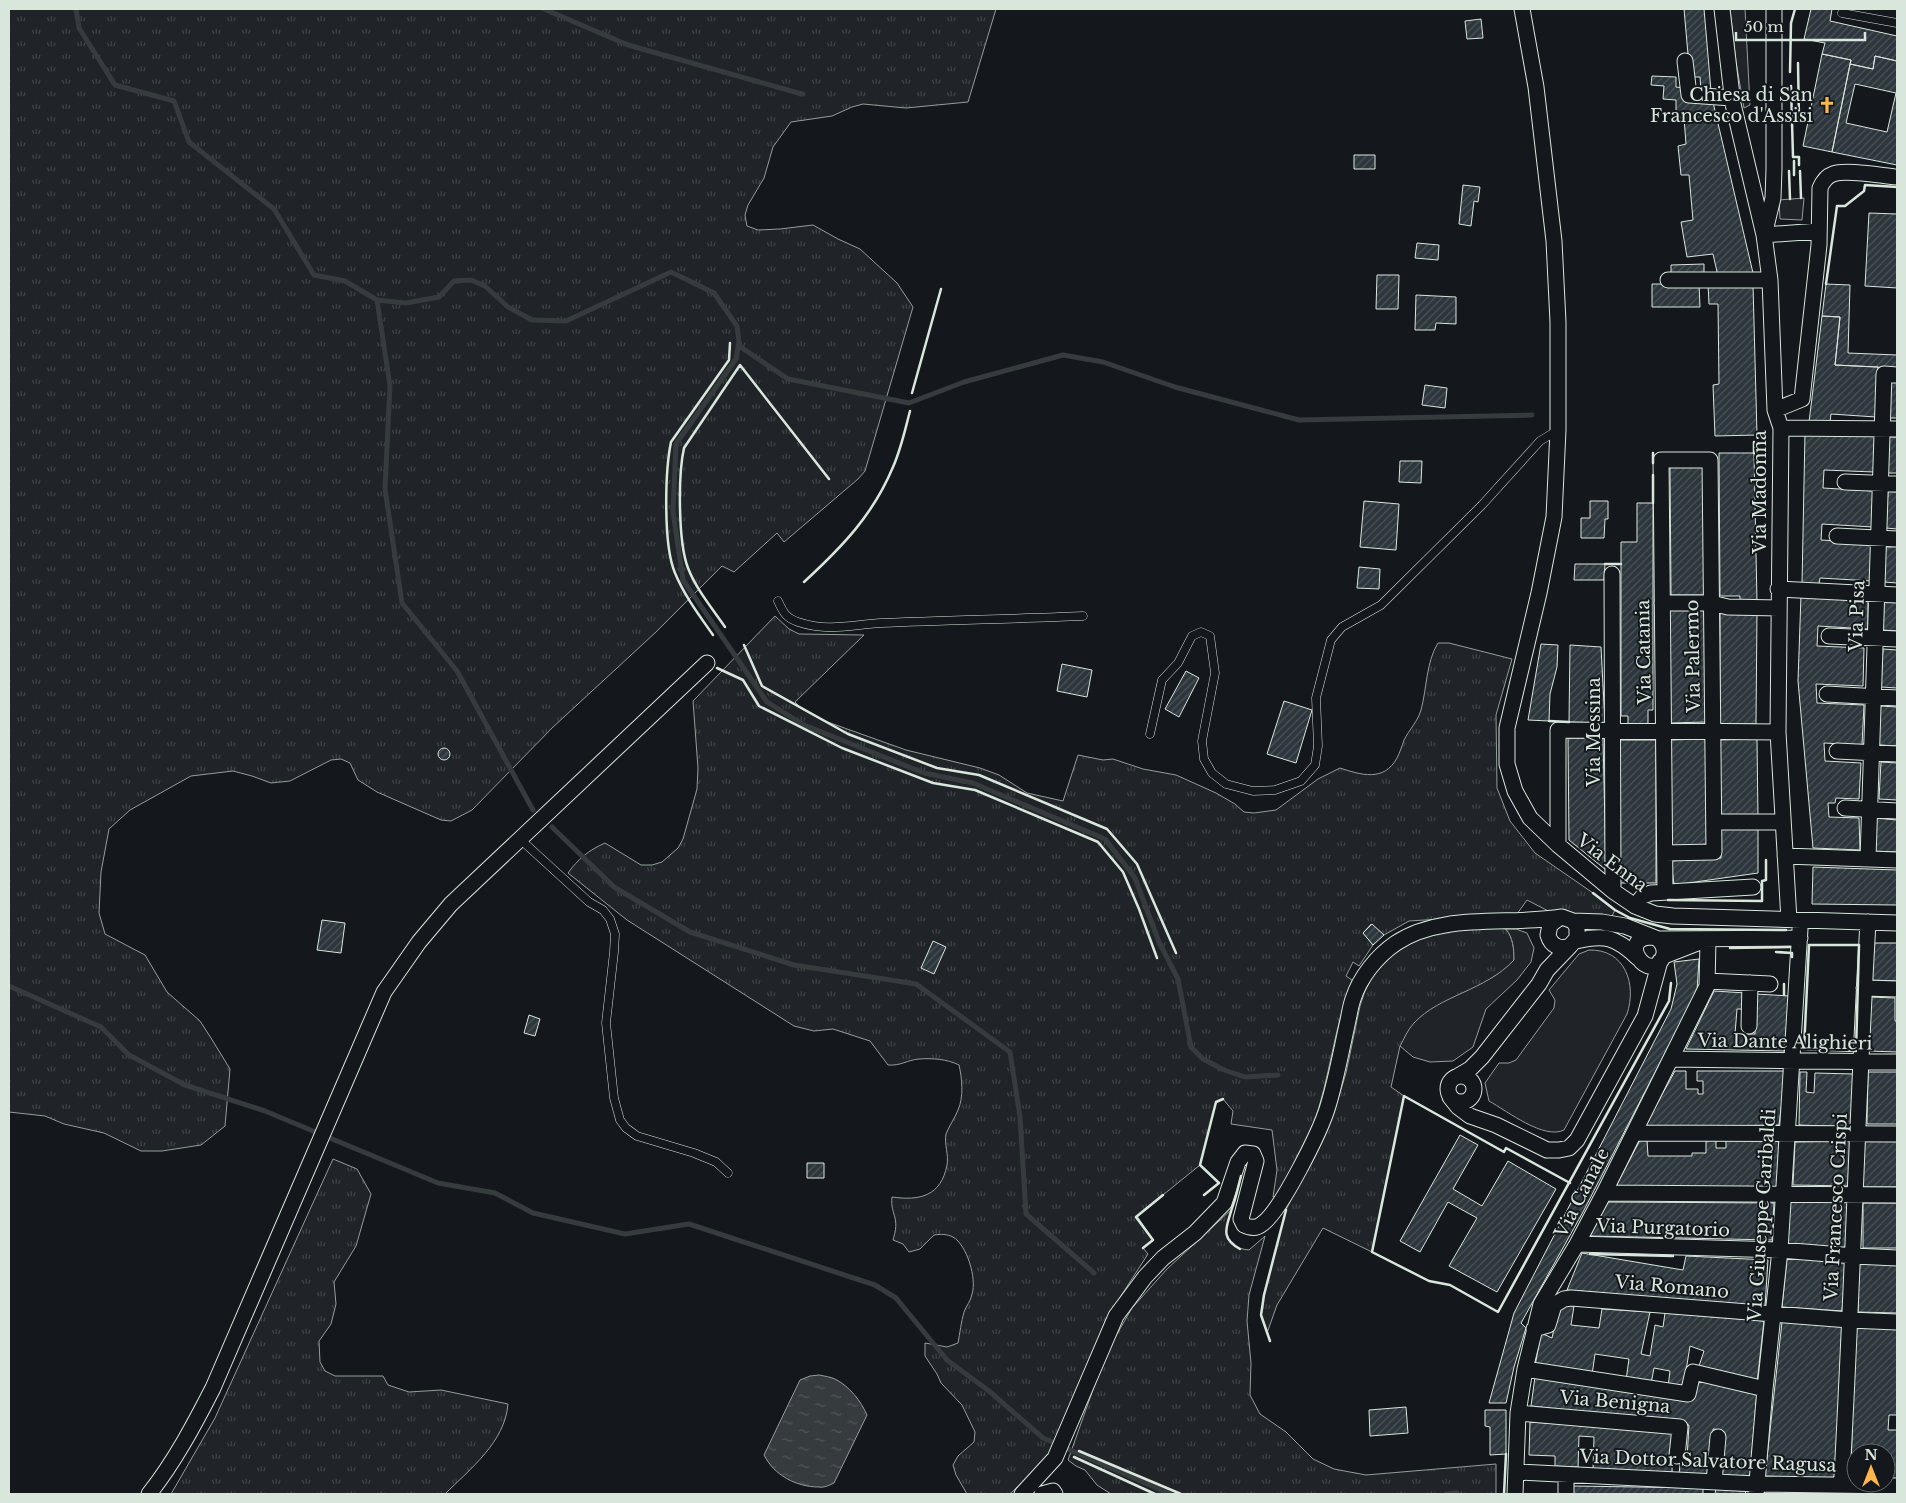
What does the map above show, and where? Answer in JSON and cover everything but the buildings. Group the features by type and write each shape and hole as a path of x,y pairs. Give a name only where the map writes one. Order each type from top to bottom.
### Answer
{"street":[{"name":"Via Enna","path":"1522,9 1536,86 1554,241 1558,322 1558,430 1554,516 1539,594 1507,728 1507,764 1515,790 1530,818 1558,845 1613,891 1635,906 1655,914 1897,923"},
{"name":"Via Madonna","path":"1722,9 1732,98 1764,235 1770,280 1775,410 1781,428 1778,732 1785,856 1795,920 1800,938"},
{"path":"1774,9 1773,198 1764,235 1819,231"},
{"path":"1685,61 1689,95 1732,98"},
{"path":"1775,410 1802,399 1819,245 1820,188 1827,177 1844,172 1897,178"},
{"path":"1668,280 1770,280"},
{"name":"Via Pisa","path":"1868,859 1880,484 1890,429 1890,375"},
{"path":"1781,428 1890,429"},
{"name":"Via Catania","path":"1665,892 1660,460 1710,460"},
{"name":"Via Palermo","path":"1665,853 1714,852 1710,460"},
{"path":"1844,482 1897,484"},
{"path":"1837,536 1897,539"},
{"name":"Via Messina","path":"1612,574 1613,891"},
{"path":"1778,589 1897,595"},
{"path":"1662,603 1711,603 1728,607 1778,608"},
{"path":"1829,636 1897,639"},
{"path":"149,1494 176,1457 213,1388 384,992 419,942 451,904 707,663"},
{"path":"1827,694 1897,698"},
{"path":"1558,845 1558,730 1778,732"},
{"path":"1837,751 1897,754"},
{"path":"1845,808 1897,811"},
{"path":"1714,822 1783,822"},
{"path":"1785,856 1897,860"},
{"path":"1635,906 1643,896 1651,893 1753,887"},
{"path":"1547,970 1550,924 1566,920"},
{"path":"1022,1494 1055,1458 1116,1316 1145,1277 1163,1258 1195,1233 1224,1203 1238,1162 1245,1153 1253,1154 1256,1161 1242,1218 1244,1225 1252,1228 1261,1225 1273,1213 1312,1144 1328,1108 1353,999 1366,974 1379,957 1410,934 1426,928 1458,924 1566,920 1602,922 1625,926 1655,938 1664,946 1645,1016 1577,1140 1568,1148 1547,1150 1496,1125 1470,1116 1458,1107 1450,1097 1448,1088 1448,1084 1454,1078 1470,1069 1482,1057 1539,984 1547,970 1573,944 1578,930 1566,920"},
{"path":"1516,921 1528,924 1549,938 1559,948 1601,936 1612,939 1624,945 1640,961 1651,965 1685,946 1708,939"},
{"name":"Via Francesco Crispi","path":"1842,1489 1868,922"},
{"path":"1649,1002 1636,949 1638,943 1646,937 1708,939 1800,938"},
{"name":"Via Giuseppe Garibaldi","path":"1756,1489 1780,1250 1800,938"},
{"name":"Via Canale","path":"1515,1494 1518,1413 1525,1369 1541,1304 1577,1244 1604,1193 1707,986 1708,939"},
{"path":"1707,981 1770,984"},
{"path":"1749,1026 1750,983"},
{"path":"1864,988 1897,989"},
{"path":"1450,1097 1462,1102 1473,1090 1482,1057"},
{"name":"Via Dante Alighieri","path":"1671,1059 1897,1062"},
{"path":"1458,1076 1465,1076 1480,1108 1496,1125"},
{"path":"1634,1133 1788,1132 1897,1134"},
{"path":"1604,1193 1897,1195"},
{"name":"Via Purgatorio","path":"1577,1244 1780,1250 1897,1258"},
{"name":"Via Romano","path":"1534,1329 1548,1326 1554,1305 1564,1299 1571,1298 1849,1320 1897,1322"},
{"path":"1525,1369 1688,1394 1693,1372 1765,1389"},
{"name":"Via Benigna","path":"1518,1413 1680,1427 1677,1456"},
{"path":"1711,1486 1718,1437"},
{"name":"Via Dottor Salvatore Ragusa","path":"1517,1472 1756,1489 1842,1489 1897,1486"},
{"path":"1566,1476 1566,1494"},
{"path":"1042,1494 1053,1490 1055,1494"}],"lane":[{"path":"1843,9 1842,13 1897,23"},
{"path":"1150,734 1162,680 1178,663 1192,636 1201,632 1210,636 1215,673 1202,741 1204,760 1212,773 1226,784 1253,791 1276,790 1301,781 1315,765 1318,746 1316,698 1331,640 1342,627 1381,605 1482,504 1540,441 1558,430"},
{"path":"778,601 786,616 797,622 817,627 836,628 880,623 1083,616"},
{"path":"520,839 589,902 603,910 610,919 615,934 606,1024 614,1098 620,1120 626,1128 637,1136 694,1153 716,1162 728,1174"}],"green space":[{"path":"9,9 996,9 968,102 906,108 863,104 832,116 791,122 773,147 764,178 748,205 745,215 747,226 758,230 813,225 860,249 897,283 913,307 865,471 858,479 784,542 777,533 734,572 722,566 656,632 552,728 472,810 451,821 441,820 377,792 358,780 350,763 341,759 331,760 290,781 271,783 233,771 191,776 130,810 109,829 101,872 99,913 105,934 145,955 167,992 200,1021 230,1069 225,1126 201,1145 162,1151 141,1151 104,1133 64,1124 45,1116 9,1112"},
{"path":"1730,9 1745,9 1750,105 1744,108 1736,62"},
{"path":"1804,198 1802,220 1780,219 1779,200"},
{"path":"775,616 789,629 799,634 864,635 795,702 802,709 822,720 906,750 980,768 999,775 1027,793 1063,801 1078,755 1103,760 1113,759 1143,769 1176,775 1216,793 1235,804 1244,812 1254,813 1276,810 1318,779 1340,768 1372,775 1386,771 1392,766 1404,740 1420,714 1431,658 1438,643 1449,643 1512,659 1496,715 1497,788 1510,821 1535,853 1615,910 1612,916 1554,914 1527,900 1517,914 1409,921 1384,935 1371,924 1363,933 1373,945 1359,966 1353,962 1346,976 1352,980 1313,1126 1279,1195 1273,1197 1277,1170 1272,1130 1231,1124 1233,1111 1223,1099 1216,1102 1200,1165 1137,1216 1153,1240 1143,1248 1148,1254 1106,1319 1050,1455 1010,1494 967,1494 956,1475 953,1465 958,1456 974,1442 975,1432 962,1405 941,1383 925,1356 925,1343 947,1347 958,1343 964,1312 971,1299 973,1288 972,1271 963,1247 953,1237 942,1234 934,1235 920,1249 909,1252 903,1244 893,1240 896,1224 892,1197 912,1198 928,1194 940,1184 944,1175 947,1165 946,1134 957,1113 962,1093 959,1065 944,1060 929,1059 888,1065 870,1041 833,1029 814,1031 794,1026 627,920 568,873 584,855 605,843 641,865 652,865 662,862 678,848 683,839 697,789 698,768 693,701"},
{"path":"1489,927 1506,929 1513,943 1514,960 1507,968 1468,992 1400,1046 1391,1087 1404,1096 1372,1252 1323,1228 1277,1305 1267,1333 1261,1315 1264,1295 1286,1210 1335,1109 1346,1073 1360,1006 1374,974 1386,959 1424,935 1451,930"},
{"path":"1506,929 1516,929 1527,933 1534,948 1531,962 1517,980 1486,1009 1473,1047 1453,1061 1430,1062 1413,1057 1400,1046 1414,1023 1449,999 1490,979 1514,960 1513,943"},
{"path":"1589,950 1601,951 1612,955 1619,962 1629,980 1630,1003 1627,1014 1564,1130 1556,1132 1546,1131 1526,1123 1489,1101 1485,1083 1499,1063 1509,1063 1516,1060 1554,1008 1555,1000 1549,990 1579,954"},
{"path":"333,1159 357,1169 371,1194 356,1246 334,1282 336,1304 331,1324 319,1341 320,1362 325,1371 335,1376 383,1376 388,1385 409,1392 441,1390 508,1404 500,1431 485,1454 445,1494 171,1494 215,1418"},
{"path":"1232,1209 1226,1230 1229,1241 1233,1245 1249,1250 1265,1236 1249,1295 1247,1321 1251,1363 1250,1395 1260,1414 1286,1432 1313,1459 1334,1469 1366,1475 1496,1464 1496,1494 1111,1494 1097,1485 1085,1470 1068,1460 1106,1353 1132,1308 1167,1269"}],"water":[{"path":"819,1375 833,1378 850,1390 858,1399 867,1415 834,1483 821,1487 794,1482 780,1474 764,1455 800,1380"}],"waterway":[{"path":"76,9 79,28 115,85 174,101 189,142 274,209 314,275 345,281 377,300 406,303 439,297 454,281 471,280 485,286 508,307 532,320 566,321 671,272 714,293 737,326 739,342 736,359 676,444 673,512 683,580 767,702 804,725 924,773 973,783 1105,839 1135,878 1159,942 1178,979 1191,1047 1203,1059 1224,1070 1245,1077 1278,1075"},
{"path":"544,9 628,45 802,94"},
{"path":"377,300 390,386 385,489 402,603 457,671 533,810"},
{"path":"739,346 788,379 909,403 964,382 1063,355 1103,362 1175,387 1299,420 1532,415"},
{"path":"552,827 614,887 690,932 794,965 916,984 1010,1052 1020,1117 1026,1214 1094,1273"},
{"path":"9,986 101,1027 129,1055 185,1085 265,1111 438,1183 495,1193 533,1213 625,1234 689,1224 875,1285 896,1298 947,1360 989,1391 1043,1438 1170,1494"},
{"path":"1446,1494 1457,1493"}],"wall":[{"path":"1790,72 1791,23 1795,9"},
{"path":"1798,63 1799,120"},
{"path":"1791,86 1793,157 1799,157 1799,165"},
{"path":"1794,161 1794,175"},
{"path":"1789,171 1790,199"},
{"path":"1800,171 1801,198"},
{"path":"1826,284 1837,206 1845,206 1864,191 1865,185 1897,187"},
{"path":"912,393 941,289"},
{"path":"713,635 692,605 675,573 671,561 666,508 667,471 671,442 729,360 730,343"},
{"path":"725,627 700,591 688,568 682,542 681,474 684,448 740,365 829,479"},
{"path":"804,582 844,543 876,500 896,460 910,411"},
{"path":"1754,442 1754,453"},
{"path":"1653,453 1653,463"},
{"path":"1653,475 1653,503"},
{"path":"1605,564 1621,564"},
{"path":"744,645 762,686 848,734 937,768 979,775 1107,829 1137,864 1176,953"},
{"path":"717,668 743,680 759,706 842,748 933,783 975,790 1098,842 1123,872 1157,958"},
{"path":"1549,721 1569,722"},
{"path":"1668,900 1762,901 1762,881 1766,880 1766,860"},
{"path":"1593,893 1615,910 1630,918 1670,929 1786,930"},
{"path":"1809,945 1859,945 1856,1051 1804,1049 1809,945"},
{"path":"1730,948 1790,947"},
{"path":"1776,952 1792,953 1792,957"},
{"path":"1570,1183 1506,1148 1504,1152 1404,1096 1372,1252 1429,1281 1450,1285 1498,1312 1669,1001 1671,983"},
{"path":"1784,984 1784,995"},
{"path":"1204,1195 1219,1183 1200,1165 1216,1102 1223,1099"},
{"path":"1240,1249 1229,1240 1226,1231 1241,1176"},
{"path":"1143,1248 1153,1240 1136,1217 1163,1195"},
{"path":"1270,1341 1261,1315 1264,1295 1286,1210"},
{"path":"1590,1254 1673,1256"},
{"path":"1079,1451 1181,1494"},
{"path":"1504,1494 1506,1454"},
{"path":"1074,1457 1155,1494"}],"place":[{"name":"Chiesa di San Francesco d'Assisi","path":"1827,105"}]}
